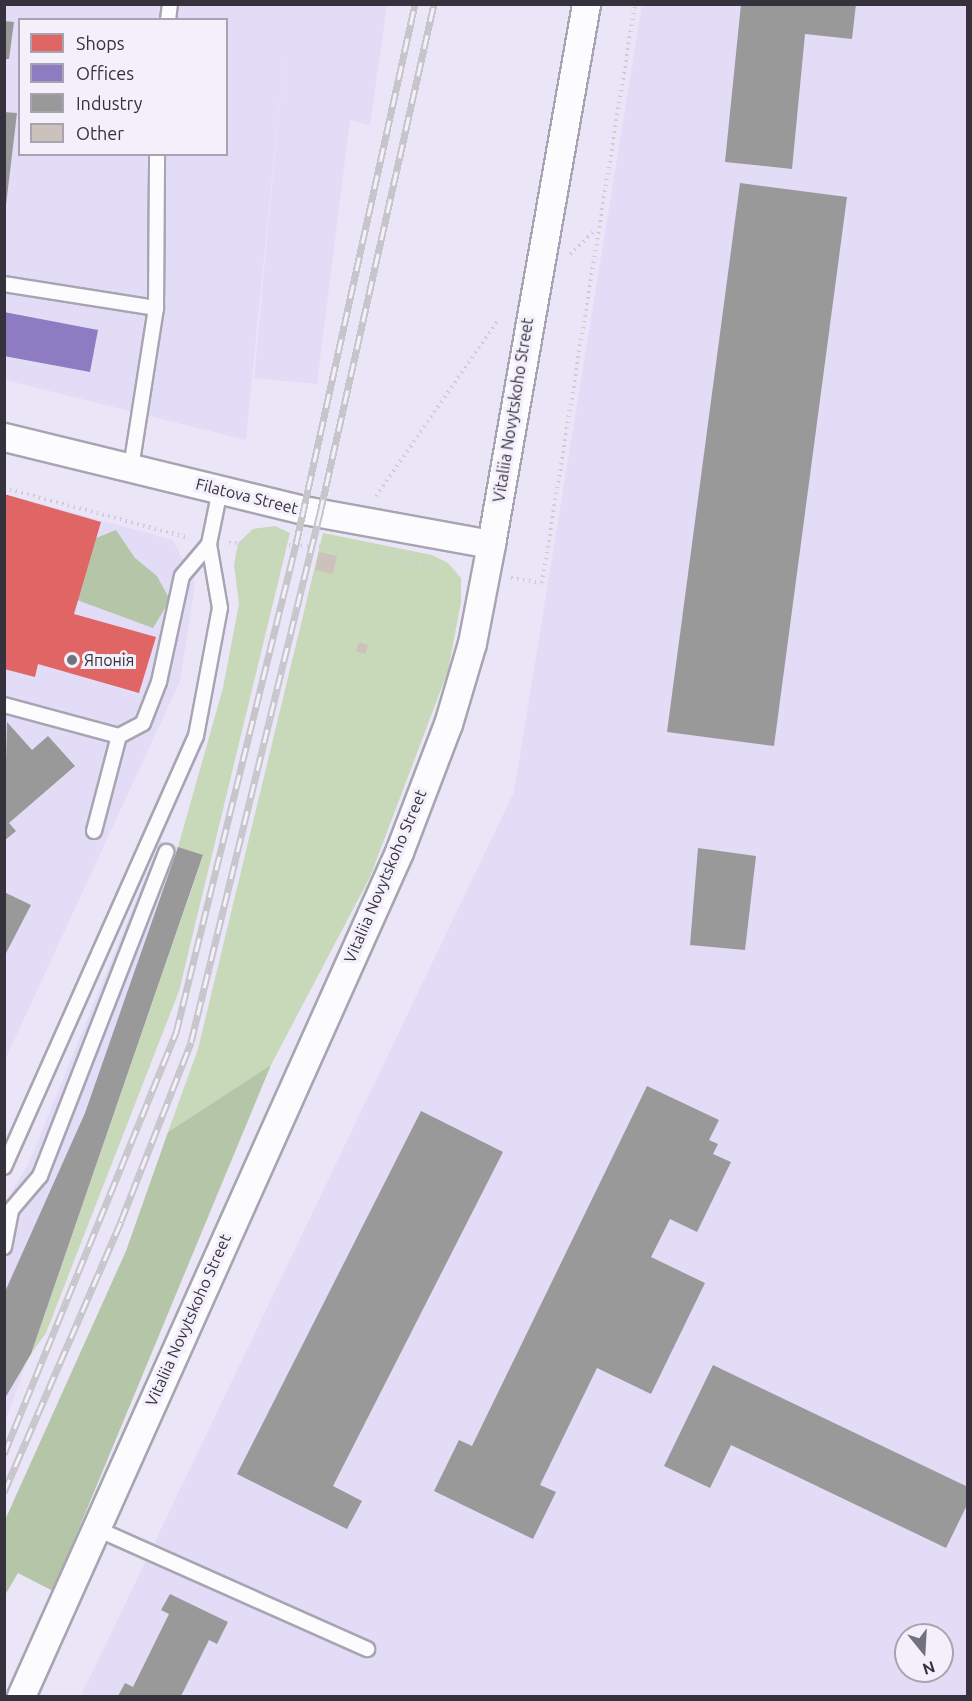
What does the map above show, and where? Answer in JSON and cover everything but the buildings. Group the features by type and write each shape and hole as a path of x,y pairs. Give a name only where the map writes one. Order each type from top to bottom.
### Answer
{"street":[{"name":"Vitaliia Novytskoho Street","path":"21,1696 399,852 451,712 491,544 586,4"},
{"name":"Filatova Street","path":"4,437 220,490 491,544"}],"lane":[{"path":"131,468 156,308 157,156"},
{"path":"4,284 156,308"},
{"path":"4,1167 10,1137 196,736 220,608 209,544 220,490"},
{"path":"4,705 119,736 143,723 159,682 182,576 209,544"},
{"path":"94,831 119,736"},
{"path":"4,1247 11,1210 40,1176 166,852"},
{"path":"95,1528 367,1649"}],"path":[{"path":"501,576 542,583 634,4"},
{"path":"374,499 497,322"}],"shaded area":[{"path":"5,5 387,5 370,125 350,120 317,384 254,378 285,45 246,440 5,380"},
{"path":"642,5 967,5 967,1696 81,1696 514,792"},
{"path":"5,494 173,540 195,584 180,681 5,1060"},
{"path":"160,841 203,855 5,1423 5,1202 29,1163"}],"green space":[{"path":"275,526 290,533 179,991 46,1333 31,1354 203,856 178,847 223,688 239,604 234,565 238,543 253,529"},
{"path":"116,530 135,558 157,576 170,600 153,628 77,600 96,538"},
{"path":"323,533 432,555 448,563 461,578 461,602 448,671 370,877 271,1065 168,1132 198,1049"},
{"path":"271,1065 53,1591 18,1573 5,1595 5,1520 126,1251 168,1132"}],"railway":[{"path":"4,1454 176,1033 296,544 415,4"},
{"path":"4,1492 121,1221 191,1042 320,513 434,4"}],"place":[{"name":"Японія","path":"72,660"}]}
